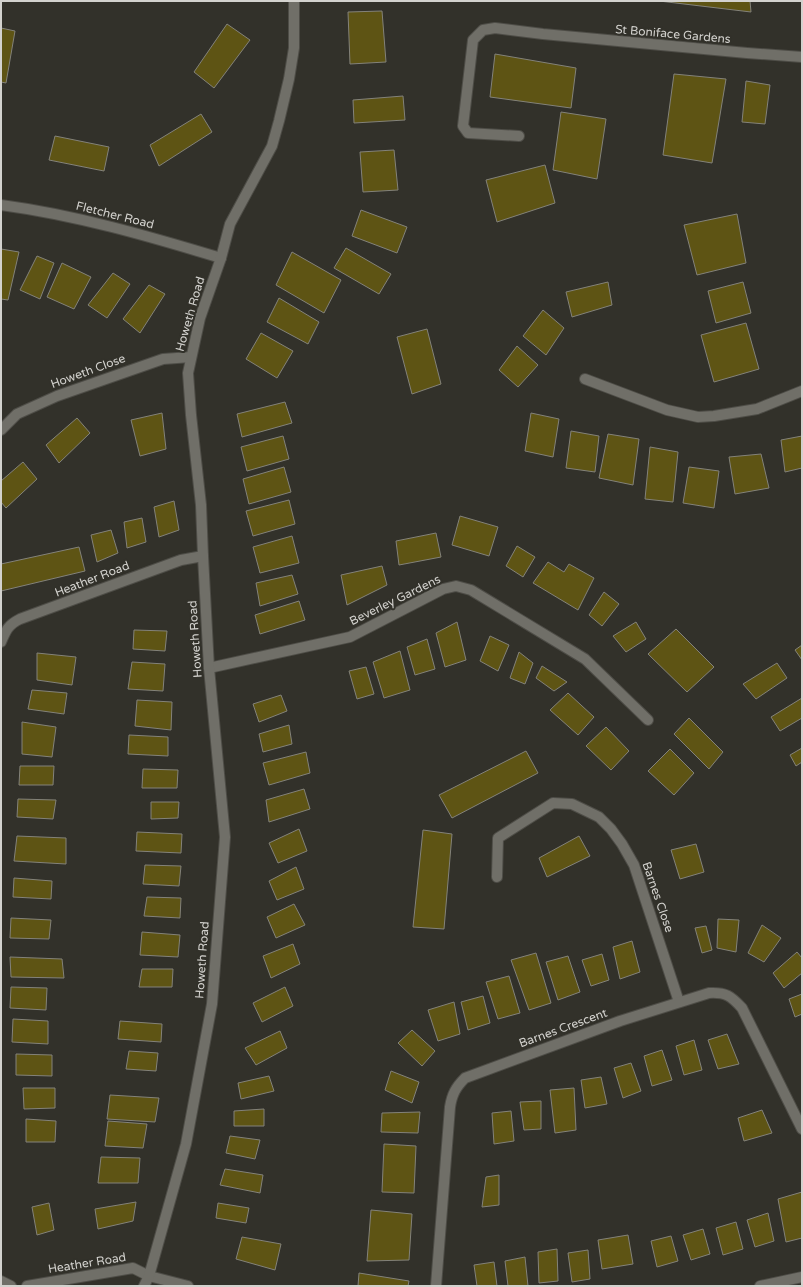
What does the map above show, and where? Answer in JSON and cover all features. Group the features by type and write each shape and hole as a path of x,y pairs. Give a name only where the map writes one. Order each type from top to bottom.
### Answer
{"street":[{"name":"Howeth Road","path":"144,1286 186,1144 212,1004 225,837 209,668 202,556 201,505 190,415 188,373 200,318 230,224 272,146 289,79 294,48 294,1"},
{"name":"St Boniface Gardens","path":"520,136 468,133 463,126 473,40 483,30 495,28 542,34 802,57"},
{"name":"Fletcher Road","path":"1,205 40,210 142,234 220,258"},
{"name":"Howeth Close","path":"1,430 17,414 57,396 163,358 191,357"},
{"path":"585,379 667,410 698,417 714,416 756,408 802,391"},
{"name":"Heather Road","path":"1,642 6,630 11,624 20,619 181,560 202,556"},
{"name":"Beverley Gardens","path":"209,668 350,637 443,589 456,586 471,590 585,659 648,720"},
{"name":"Barnes Close","path":"497,877 498,838 553,803 572,804 599,817 611,829 622,844 634,865 679,1002"},
{"name":"Barnes Crescent","path":"436,1286 450,1107 452,1096 456,1087 465,1078 620,1021 709,993 720,992 732,997 742,1008 802,1129"},
{"name":"Heather Road","path":"27,1286 133,1268 148,1276 188,1286"},
{"path":"760,1286 802,1277"},
{"path":"1,1281 11,1286"}],"building":[{"path":"659,1 750,1 751,12"},
{"path":"382,11 386,62 350,64 348,12"},
{"path":"227,24 250,40 214,88 194,72"},
{"path":"1,28 15,31 6,83 1,82"},
{"path":"495,54 576,68 571,108 490,97"},
{"path":"674,74 726,79 712,163 663,155"},
{"path":"746,81 770,85 765,124 742,122"},
{"path":"403,96 405,120 354,123 353,100"},
{"path":"561,112 606,119 597,179 553,170"},
{"path":"201,114 212,132 159,166 150,145"},
{"path":"55,136 109,147 104,171 49,160"},
{"path":"394,150 398,190 363,192 360,152"},
{"path":"545,165 555,203 497,222 486,180"},
{"path":"361,210 407,227 397,253 352,236"},
{"path":"737,214 746,263 697,275 684,225"},
{"path":"346,248 391,274 379,294 334,268"},
{"path":"1,249 19,252 8,300 1,299"},
{"path":"292,252 341,280 324,313 276,285"},
{"path":"37,256 54,263 40,299 20,290"},
{"path":"62,263 91,277 74,309 47,297"},
{"path":"113,273 130,284 107,318 88,305"},
{"path":"608,282 612,305 572,317 566,292"},
{"path":"743,282 751,313 716,323 708,291"},
{"path":"149,285 165,294 140,333 123,319"},
{"path":"279,298 319,322 308,344 267,322"},
{"path":"543,310 564,328 546,355 523,336"},
{"path":"746,323 759,369 714,382 701,335"},
{"path":"427,329 441,384 412,394 397,337"},
{"path":"261,333 293,351 277,378 246,359"},
{"path":"517,346 538,365 518,387 499,370"},
{"path":"285,402 292,423 242,437 237,414"},
{"path":"162,413 166,449 140,456 131,420"},
{"path":"531,413 559,419 553,457 525,451"},
{"path":"77,418 90,433 59,463 46,445"},
{"path":"571,431 599,436 595,472 566,468"},
{"path":"608,434 639,439 633,485 599,478"},
{"path":"283,436 289,459 247,471 241,447"},
{"path":"802,436 802,468 785,472 781,440"},
{"path":"650,447 678,452 673,502 645,499"},
{"path":"761,454 769,488 735,494 729,457"},
{"path":"23,462 37,479 6,508 1,502 1,481"},
{"path":"284,467 291,492 249,504 243,479"},
{"path":"689,467 719,471 714,508 683,503"},
{"path":"289,500 295,524 253,536 246,511"},
{"path":"174,501 179,530 159,537 154,507"},
{"path":"460,516 498,527 489,556 452,545"},
{"path":"142,518 146,542 127,548 124,522"},
{"path":"111,530 118,553 97,562 91,535"},
{"path":"436,533 441,557 399,565 396,541"},
{"path":"292,536 299,563 260,573 253,547"},
{"path":"517,546 535,557 523,577 506,566"},
{"path":"79,547 85,571 1,591 1,564"},
{"path":"548,562 564,572 569,564 594,578 578,610 533,583"},
{"path":"382,566 387,585 347,605 341,575"},
{"path":"292,575 298,594 260,606 256,583"},
{"path":"604,592 619,604 602,626 589,615"},
{"path":"299,601 305,620 260,634 255,615"},
{"path":"457,622 466,660 445,667 436,633"},
{"path":"636,622 646,639 626,652 613,636"},
{"path":"676,629 714,667 687,692 648,654"},
{"path":"134,630 167,631 165,651 133,649"},
{"path":"490,636 509,645 498,671 480,661"},
{"path":"427,639 435,669 415,675 407,647"},
{"path":"802,645 802,660 795,650"},
{"path":"400,651 410,690 384,698 373,662"},
{"path":"519,652 533,663 525,684 510,678"},
{"path":"37,653 76,657 72,685 37,680"},
{"path":"132,662 165,664 163,691 128,689"},
{"path":"777,663 787,678 756,699 743,684"},
{"path":"542,666 567,682 554,691 536,678"},
{"path":"366,667 374,694 357,699 349,671"},
{"path":"32,690 67,693 64,714 28,709"},
{"path":"568,693 594,717 578,735 550,710"},
{"path":"281,695 287,711 259,722 253,704"},
{"path":"802,698 802,718 780,731 771,717"},
{"path":"137,700 172,702 171,730 135,726"},
{"path":"689,718 723,752 709,769 674,734"},
{"path":"22,722 56,727 52,757 22,754"},
{"path":"289,725 292,744 263,752 259,734"},
{"path":"606,727 629,751 611,770 586,746"},
{"path":"129,735 168,737 168,756 128,754"},
{"path":"802,748 802,762 796,766 790,755"},
{"path":"670,749 694,773 674,795 648,771"},
{"path":"526,751 538,773 452,818 439,795"},
{"path":"306,752 310,773 269,785 263,763"},
{"path":"20,766 54,766 53,785 19,785"},
{"path":"143,769 178,770 177,788 142,788"},
{"path":"304,789 310,809 269,822 266,800"},
{"path":"18,799 56,800 53,819 17,817"},
{"path":"151,802 179,802 178,818 151,819"},
{"path":"299,829 307,851 278,863 269,843"},
{"path":"423,830 452,834 444,929 413,927"},
{"path":"137,832 182,834 181,853 136,851"},
{"path":"17,836 66,838 66,864 14,861"},
{"path":"579,836 590,856 547,877 539,858"},
{"path":"696,844 704,872 680,879 671,850"},
{"path":"145,865 181,866 179,886 143,884"},
{"path":"296,867 304,889 277,900 269,881"},
{"path":"14,878 52,881 51,899 13,897"},
{"path":"147,897 181,898 180,918 144,916"},
{"path":"294,904 305,925 276,938 267,917"},
{"path":"11,918 51,920 49,939 10,938"},
{"path":"718,919 739,920 736,952 717,948"},
{"path":"762,925 781,938 764,962 748,953"},
{"path":"706,926 712,950 702,953 695,928"},
{"path":"142,932 180,935 178,957 140,955"},
{"path":"632,941 640,972 620,979 613,947"},
{"path":"293,944 300,964 271,978 263,956"},
{"path":"797,952 802,958 802,973 784,988 773,973"},
{"path":"536,953 551,1003 529,1010 511,960"},
{"path":"602,954 609,980 591,986 582,960"},
{"path":"568,956 580,992 558,1000 546,962"},
{"path":"10,957 62,959 64,978 11,977"},
{"path":"142,969 173,969 172,987 139,987"},
{"path":"509,976 520,1013 498,1019 486,982"},
{"path":"11,987 47,988 46,1010 10,1008"},
{"path":"285,987 293,1006 262,1022 253,1003"},
{"path":"802,994 802,1014 795,1017 789,999"},
{"path":"483,996 490,1023 468,1030 461,1002"},
{"path":"454,1002 460,1034 438,1041 428,1010"},
{"path":"13,1019 48,1021 48,1044 12,1042"},
{"path":"120,1021 162,1024 161,1042 118,1039"},
{"path":"412,1030 435,1051 422,1066 398,1043"},
{"path":"280,1031 287,1048 256,1065 245,1048"},
{"path":"727,1034 739,1064 718,1069 708,1040"},
{"path":"694,1040 702,1070 684,1075 676,1046"},
{"path":"662,1050 672,1080 652,1086 644,1056"},
{"path":"129,1051 158,1053 156,1071 126,1069"},
{"path":"16,1054 52,1055 52,1076 16,1075"},
{"path":"631,1063 641,1091 623,1098 614,1068"},
{"path":"391,1071 419,1082 412,1103 385,1090"},
{"path":"269,1076 274,1091 241,1099 238,1083"},
{"path":"601,1077 607,1104 585,1108 581,1080"},
{"path":"23,1088 55,1088 55,1108 24,1109"},
{"path":"574,1088 576,1130 555,1133 550,1090"},
{"path":"110,1095 159,1098 155,1122 107,1119"},
{"path":"541,1101 541,1129 524,1130 520,1102"},
{"path":"264,1109 264,1126 234,1126 234,1111"},
{"path":"762,1110 772,1133 744,1141 738,1118"},
{"path":"511,1111 514,1141 494,1144 492,1113"},
{"path":"420,1112 418,1133 381,1132 382,1113"},
{"path":"26,1119 56,1121 55,1142 26,1142"},
{"path":"108,1121 147,1124 143,1148 105,1146"},
{"path":"230,1136 260,1140 255,1159 226,1153"},
{"path":"384,1144 416,1146 414,1193 382,1192"},
{"path":"101,1157 140,1158 138,1183 98,1183"},
{"path":"225,1169 263,1175 260,1193 220,1185"},
{"path":"499,1175 499,1205 482,1207 486,1177"},
{"path":"802,1192 802,1238 786,1242 778,1199"},
{"path":"136,1202 133,1221 98,1229 95,1209"},
{"path":"49,1203 54,1230 37,1235 32,1207"},
{"path":"218,1203 249,1208 246,1223 216,1218"},
{"path":"371,1210 412,1214 409,1260 367,1261"},
{"path":"768,1213 774,1241 755,1247 747,1220"},
{"path":"736,1222 743,1249 723,1255 716,1228"},
{"path":"703,1229 710,1254 691,1260 683,1235"},
{"path":"628,1235 633,1264 602,1269 598,1240"},
{"path":"671,1236 678,1261 657,1267 651,1241"},
{"path":"242,1237 281,1244 275,1270 236,1259"},
{"path":"557,1249 558,1281 539,1283 538,1252"},
{"path":"588,1250 590,1279 572,1282 568,1253"},
{"path":"525,1257 528,1286 508,1286 505,1261"},
{"path":"494,1262 497,1286 477,1286 474,1265"},
{"path":"359,1273 409,1281 408,1286 358,1286"}]}
